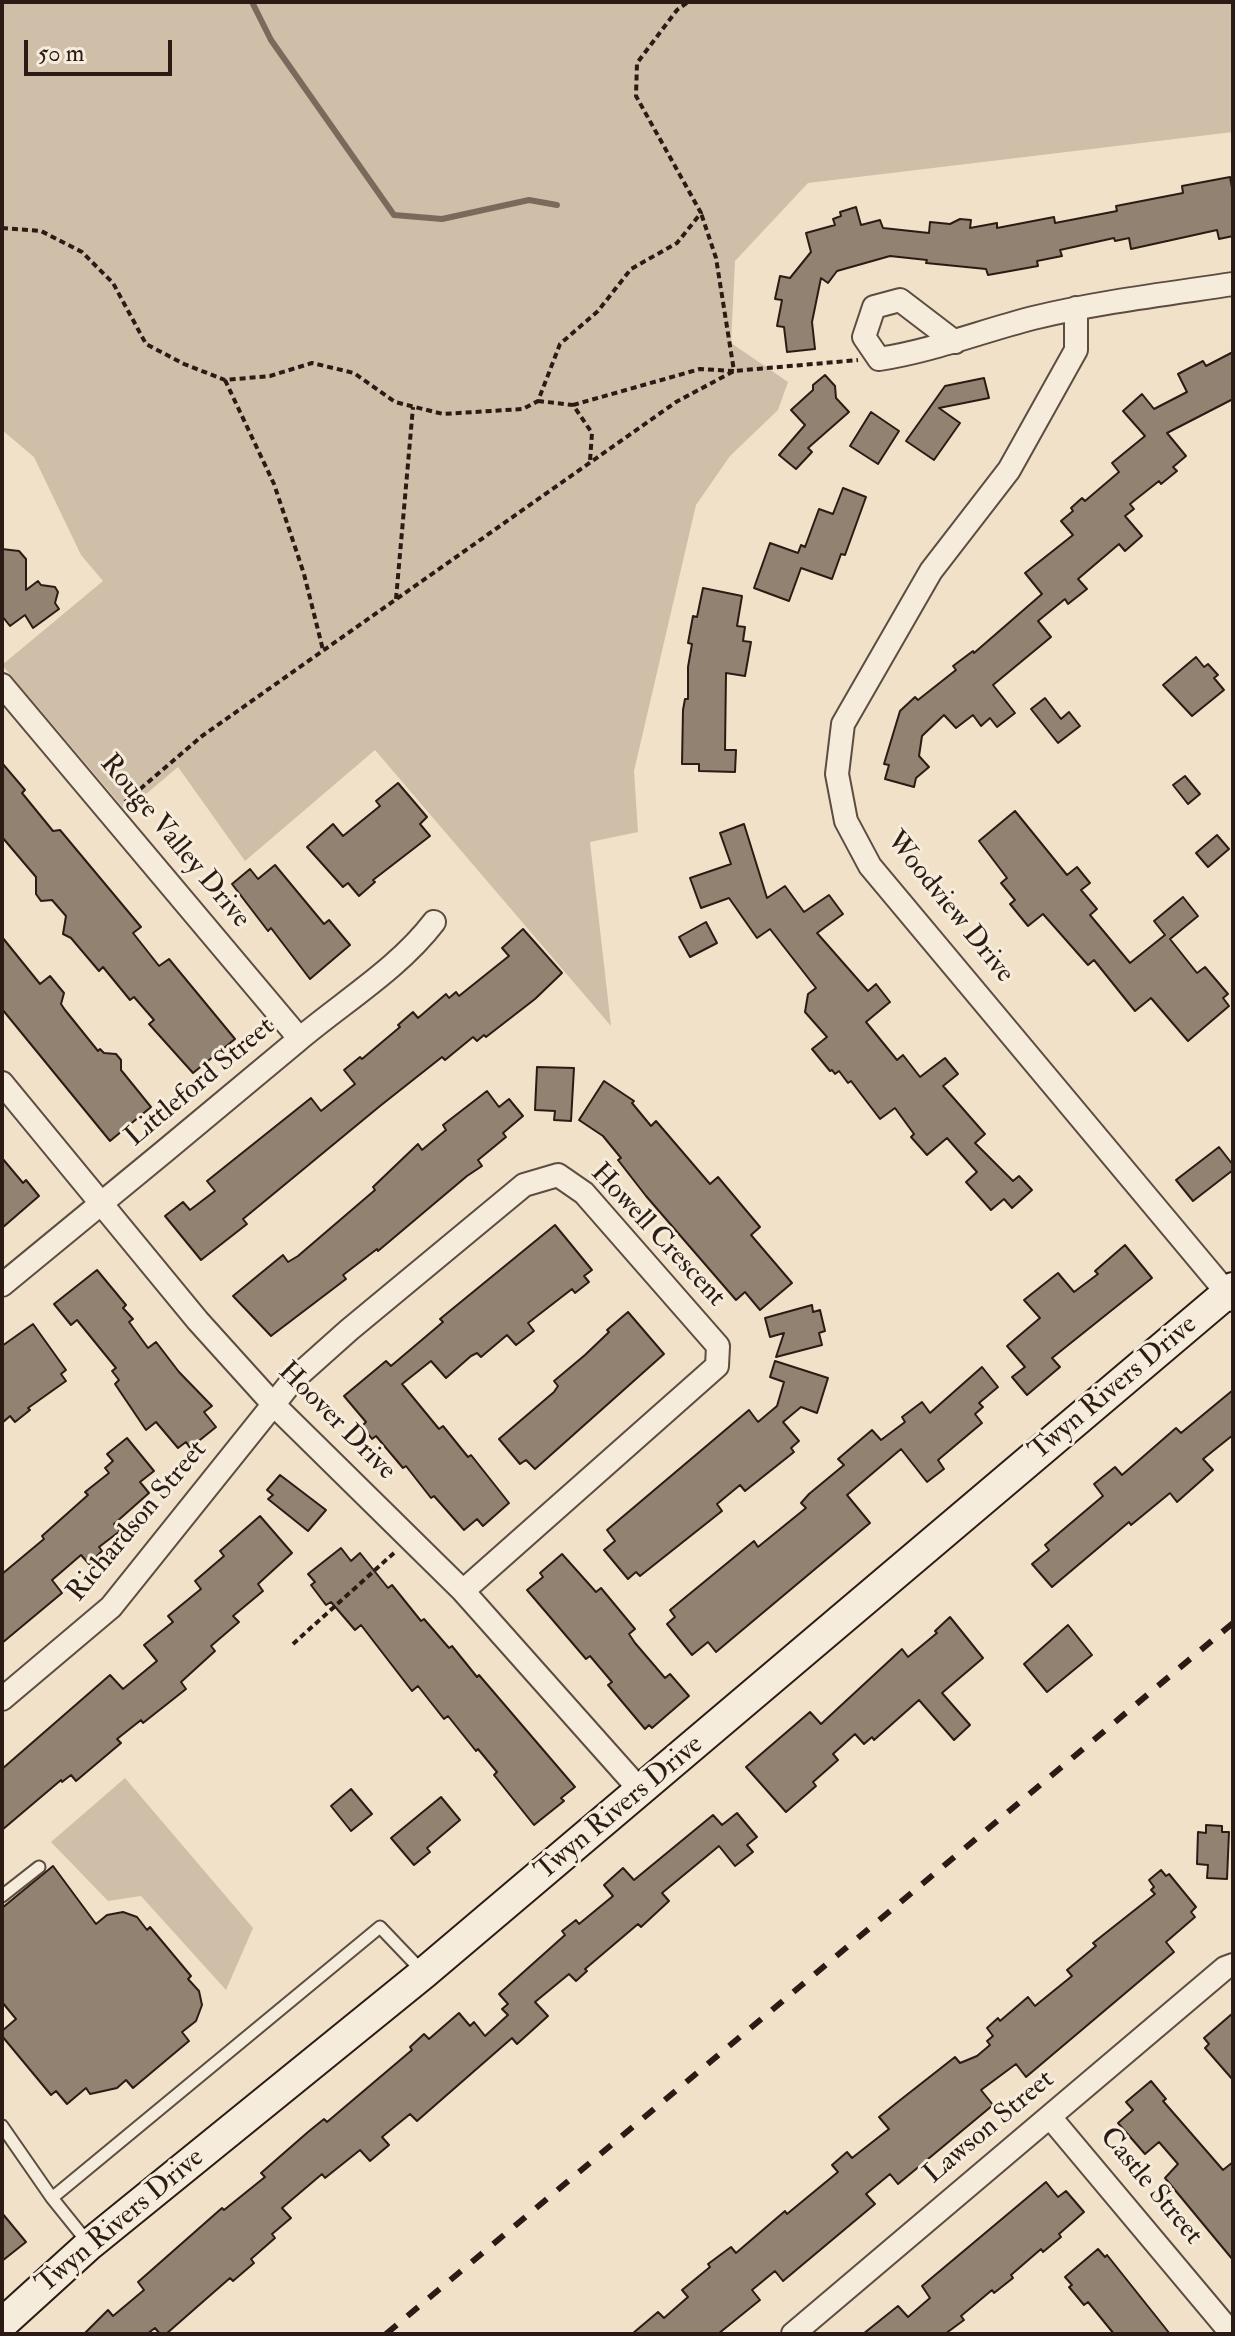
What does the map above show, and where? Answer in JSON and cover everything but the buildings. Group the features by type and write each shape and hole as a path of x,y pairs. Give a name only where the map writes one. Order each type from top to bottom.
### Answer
{"street":[{"path":"955,342 900,300 874,307 864,337 879,359 955,342 1076,308 1233,284"},
{"name":"Woodview Drive","path":"1076,308 1076,350 1009,470 931,571 843,724 837,774 846,821 870,866 1231,1293"},
{"name":"Rouge Valley Drive","path":"2,685 299,1038"},
{"name":"Littleford Street","path":"2,1285 416,945 434,922"},
{"name":"Hoover Drive","path":"2,1083 198,1321 273,1404 463,1591 641,1791"},
{"name":"Howell Crescent","path":"273,1404 293,1380 349,1330 524,1185 558,1175 584,1193 718,1346 717,1366 463,1591"},
{"name":"Twyn Rivers Drive","path":"2,2324 90,2244 424,1973 1231,1293"},
{"name":"Richardson Street","path":"2,1699 111,1607 273,1404"},
{"name":"Lawson Street","path":"793,2334 1229,1967"},
{"name":"Castle Street","path":"1050,2117 1232,2334"}],"lane":[{"path":"2,1896 39,1867"},
{"path":"52,2198 380,1927 424,1973"},
{"path":"2,2126 52,2198 90,2244"}],"path":[{"path":"688,2 677,10 637,63 636,96 701,213 716,258 734,371"},
{"path":"538,401 560,344 598,311 631,269 677,243 701,213"},
{"path":"2,228 41,231 82,252 113,283 146,344 184,364 225,380 270,376 312,363 354,373 395,402 443,414 523,409 538,401 573,405 700,369 734,371 879,359"},
{"path":"111,814 202,736 676,402 734,371"},
{"path":"225,380 274,484 304,574 323,650"},
{"path":"573,405 592,433 590,462"},
{"path":"396,599 413,407"},
{"path":"293,1644 410,1539"}],"shaded area":[{"path":"2,2 1233,2 1233,132 808,183 735,261 731,343 788,382 778,410 730,456 696,505 634,771 638,832 590,842 611,1026 375,750 245,861 178,767 126,811 2,665 103,581 81,555 34,457 2,430"},
{"path":"125,1778 253,1928 226,1990 141,1896 108,1901 51,1842"}],"waterway":[{"path":"252,2 271,40 394,215 442,219 529,200 557,205"}],"railway":[{"path":"386,2334 1233,1623"}]}
